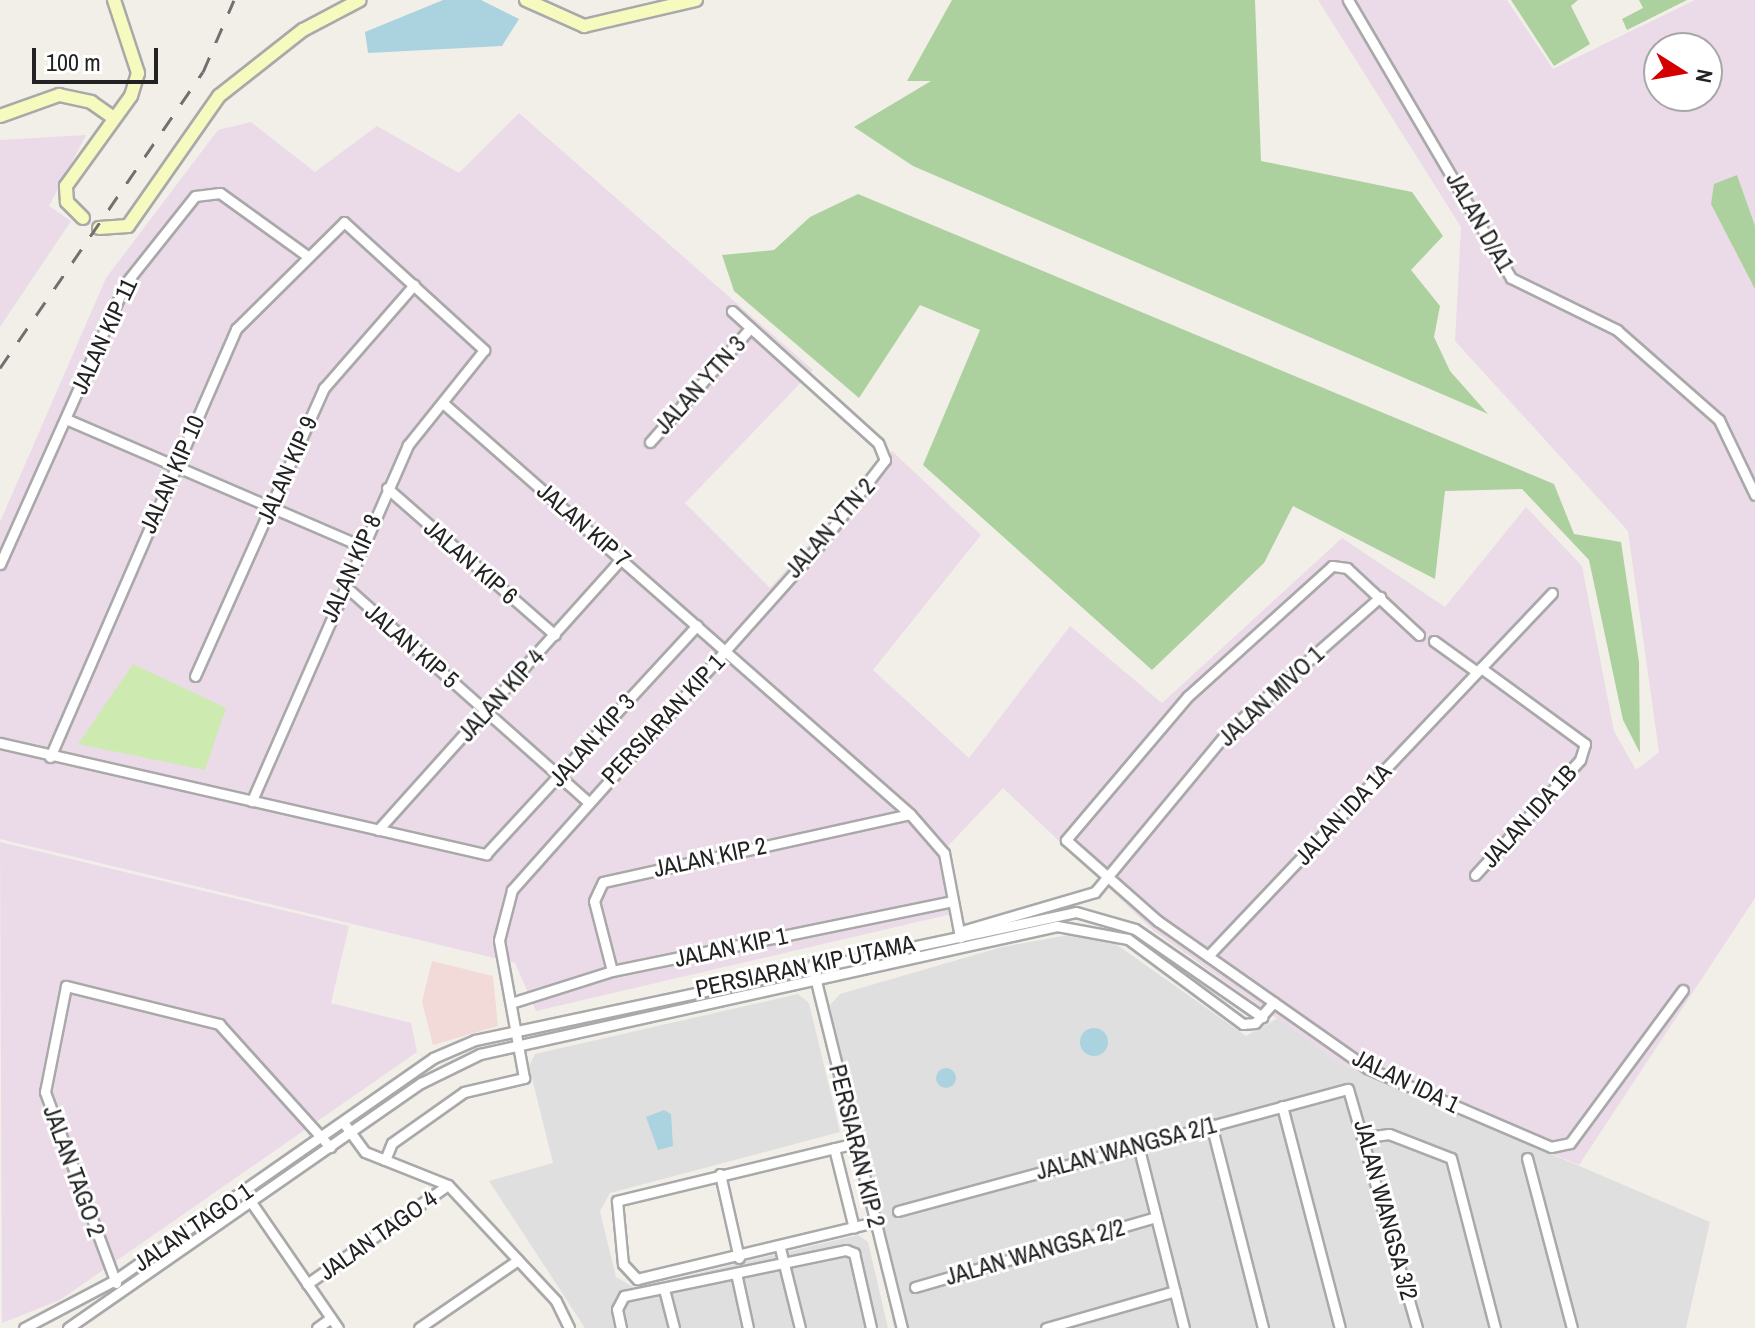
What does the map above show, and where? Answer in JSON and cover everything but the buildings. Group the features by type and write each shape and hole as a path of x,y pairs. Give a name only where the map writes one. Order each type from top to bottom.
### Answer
{"street":[{"path":"83,218 67,202 66,186 135,86 138,60 114,0"},
{"path":"99,228 128,226 219,96 303,30 360,0"},
{"path":"526,0 584,26 696,0"},
{"name":"JALAN D/A1","path":"1348,0 1511,278 1617,330 1719,420 1755,495"},
{"path":"0,116 59,95 91,102 114,118"},
{"name":"JALAN KIP 11","path":"0,564 125,284 195,196 220,193 306,255"},
{"name":"JALAN KIP 10","path":"50,757 236,329 340,222 414,285"},
{"name":"JALAN KIP 8","path":"252,801 361,546 408,445 481,354 484,346 414,285"},
{"name":"JALAN KIP 9","path":"195,676 324,388 414,285"},
{"name":"JALAN YTN 2","path":"724,648 885,460 878,443 732,311"},
{"name":"JALAN YTN 3","path":"650,442 750,328"},
{"name":"JALAN KIP 7","path":"443,403 724,648"},
{"path":"66,419 361,546"},
{"name":"JALAN KIP 6","path":"387,488 555,635"},
{"name":"JALAN KIP 4","path":"378,830 622,558"},
{"name":"JALAN IDA 1","path":"1380,597 1344,565 1332,566 1188,696 1066,840 1208,956 1367,1068 1558,1147 1570,1143 1683,990"},
{"name":"JALAN KIP 5","path":"345,586 588,802"},
{"name":"JALAN IDA 1A","path":"1208,956 1552,593"},
{"path":"1380,597 1419,635"},
{"name":"JALAN MIVO 1","path":"961,939 976,923 1082,900 1109,876 1228,731 1380,597"},
{"name":"JALAN KIP 3","path":"378,830 486,854 697,625"},
{"path":"1434,641 1479,670"},
{"name":"PERSIARAN KIP 1","path":"385,1160 392,1143 464,1092 524,1078 499,940 504,908 520,878 724,648 910,814 944,853 961,939"},
{"name":"JALAN IDA 1B","path":"1475,875 1580,760 1585,744 1479,670"},
{"path":"0,743 50,757 378,830"},
{"name":"JALAN KIP 2","path":"612,971 594,901 603,882 910,814"},
{"name":"JALAN KIP 1","path":"511,1003 612,971 953,901"},
{"path":"1086,926 1089,913"},
{"name":"PERSIARAN KIP UTAMA","path":"343,1122 451,1048 812,965 1089,913 1135,929 1262,1017"},
{"name":"PERSIARAN KIP UTAMA","path":"351,1134 458,1061 815,979 961,939 1086,926 1128,939 1243,1024 1262,1017"},
{"name":"PERSIARAN KIP 2","path":"812,965 902,1328"},
{"name":"JALAN TAGO 2","path":"121,1293 45,1092 66,986 219,1024 330,1147"},
{"path":"1262,1017 1274,1002"},
{"name":"JALAN WANGSA 2/1","path":"898,1211 1211,1124 1282,1106 1354,1093"},
{"name":"JALAN WANGSA 3/2","path":"1354,1093 1417,1328"},
{"path":"1282,1106 1340,1328"},
{"path":"343,1122 365,1152 448,1185 518,1260 569,1328"},
{"name":"JALAN TAGO 1","path":"24,1328 115,1280 245,1193 343,1122"},
{"path":"1211,1124 1263,1328"},
{"name":"JALAN TAGO 1","path":"68,1328 351,1134"},
{"path":"1367,1137 1389,1134 1451,1158 1495,1328"},
{"path":"856,1143 617,1201 623,1264 637,1279 739,1258 875,1222"},
{"path":"1138,1145 1184,1328"},
{"path":"834,1148 854,1228"},
{"path":"1527,1158 1572,1328"},
{"path":"720,1174 739,1258"},
{"name":"JALAN TAGO 4","path":"307,1284 448,1185"},
{"path":"245,1193 338,1328"},
{"name":"JALAN WANGSA 2/2","path":"915,1287 1156,1217"},
{"path":"795,1244 800,1260"},
{"path":"780,1248 800,1328"},
{"path":"621,1328 617,1309 624,1296 800,1260 854,1253 871,1328"},
{"path":"419,1328 518,1260"},
{"path":"736,1273 748,1328"},
{"path":"664,1289 674,1328"},
{"path":"1046,1328 1175,1291"},
{"path":"317,1328 331,1318"}],"shaded area":[{"path":"1318,0 1507,0 1553,69 1695,0 1755,0 1755,898 1579,1165 1341,1064 1154,931 1003,788 947,847 956,913 536,1011 515,963 0,839 0,522 106,278 218,130 251,122 315,172 377,126 459,173 519,113 813,370 685,503 770,588 892,451 981,535 873,670 969,758 1070,626 1162,703 1342,538 1445,607 1526,507 1582,566 1614,731 1636,770 1659,752 1628,531 1455,341 1461,227"},
{"path":"86,135 49,206 71,221 0,327 0,140"},
{"path":"0,842 349,926 331,1003 411,1023 417,1052 60,1300 2,1323"},
{"path":"1096,930 1246,1036 1278,1018 1341,1064 1710,1222 1686,1328 894,1328 830,1005 840,994 1002,947"},
{"path":"432,961 493,976 498,1026 433,1045 422,1002"},
{"path":"798,994 809,1003 840,1132 610,1193 600,1211 616,1277 635,1288 858,1235 868,1242 888,1328 585,1328 489,1181 553,1163 529,1066 535,1054"}],"green space":[{"path":"952,0 1255,0 1261,161 1412,192 1443,236 1411,270 1440,306 1434,337 1450,371 1488,414 913,166 854,127 931,81 907,81"},
{"path":"1511,0 1578,0 1571,6 1590,44 1554,66"},
{"path":"1639,0 1687,0 1627,30 1622,19 1643,8"},
{"path":"1737,175 1755,226 1755,289 1711,204 1714,184"},
{"path":"858,194 1554,484 1574,534 1621,542 1639,662 1640,753 1623,720 1589,560 1522,489 1445,491 1435,579 1293,506 1264,563 1152,670 923,465 980,330 920,305 859,398 734,291 722,255 774,250 810,217"},
{"path":"133,664 226,708 205,770 78,744"}],"water":[{"path":"443,0 481,0 519,19 502,46 368,53 365,32"},
{"path":"1094,1028 1104,1032 1108,1042 1104,1052 1094,1056 1084,1052 1080,1042 1084,1032"},
{"path":"946,1068 953,1071 956,1078 953,1085 946,1088 939,1085 936,1078 939,1071"},
{"path":"664,1110 671,1114 673,1146 658,1150 646,1117"}],"railway":[{"path":"0,368 203,72 234,0"}]}
